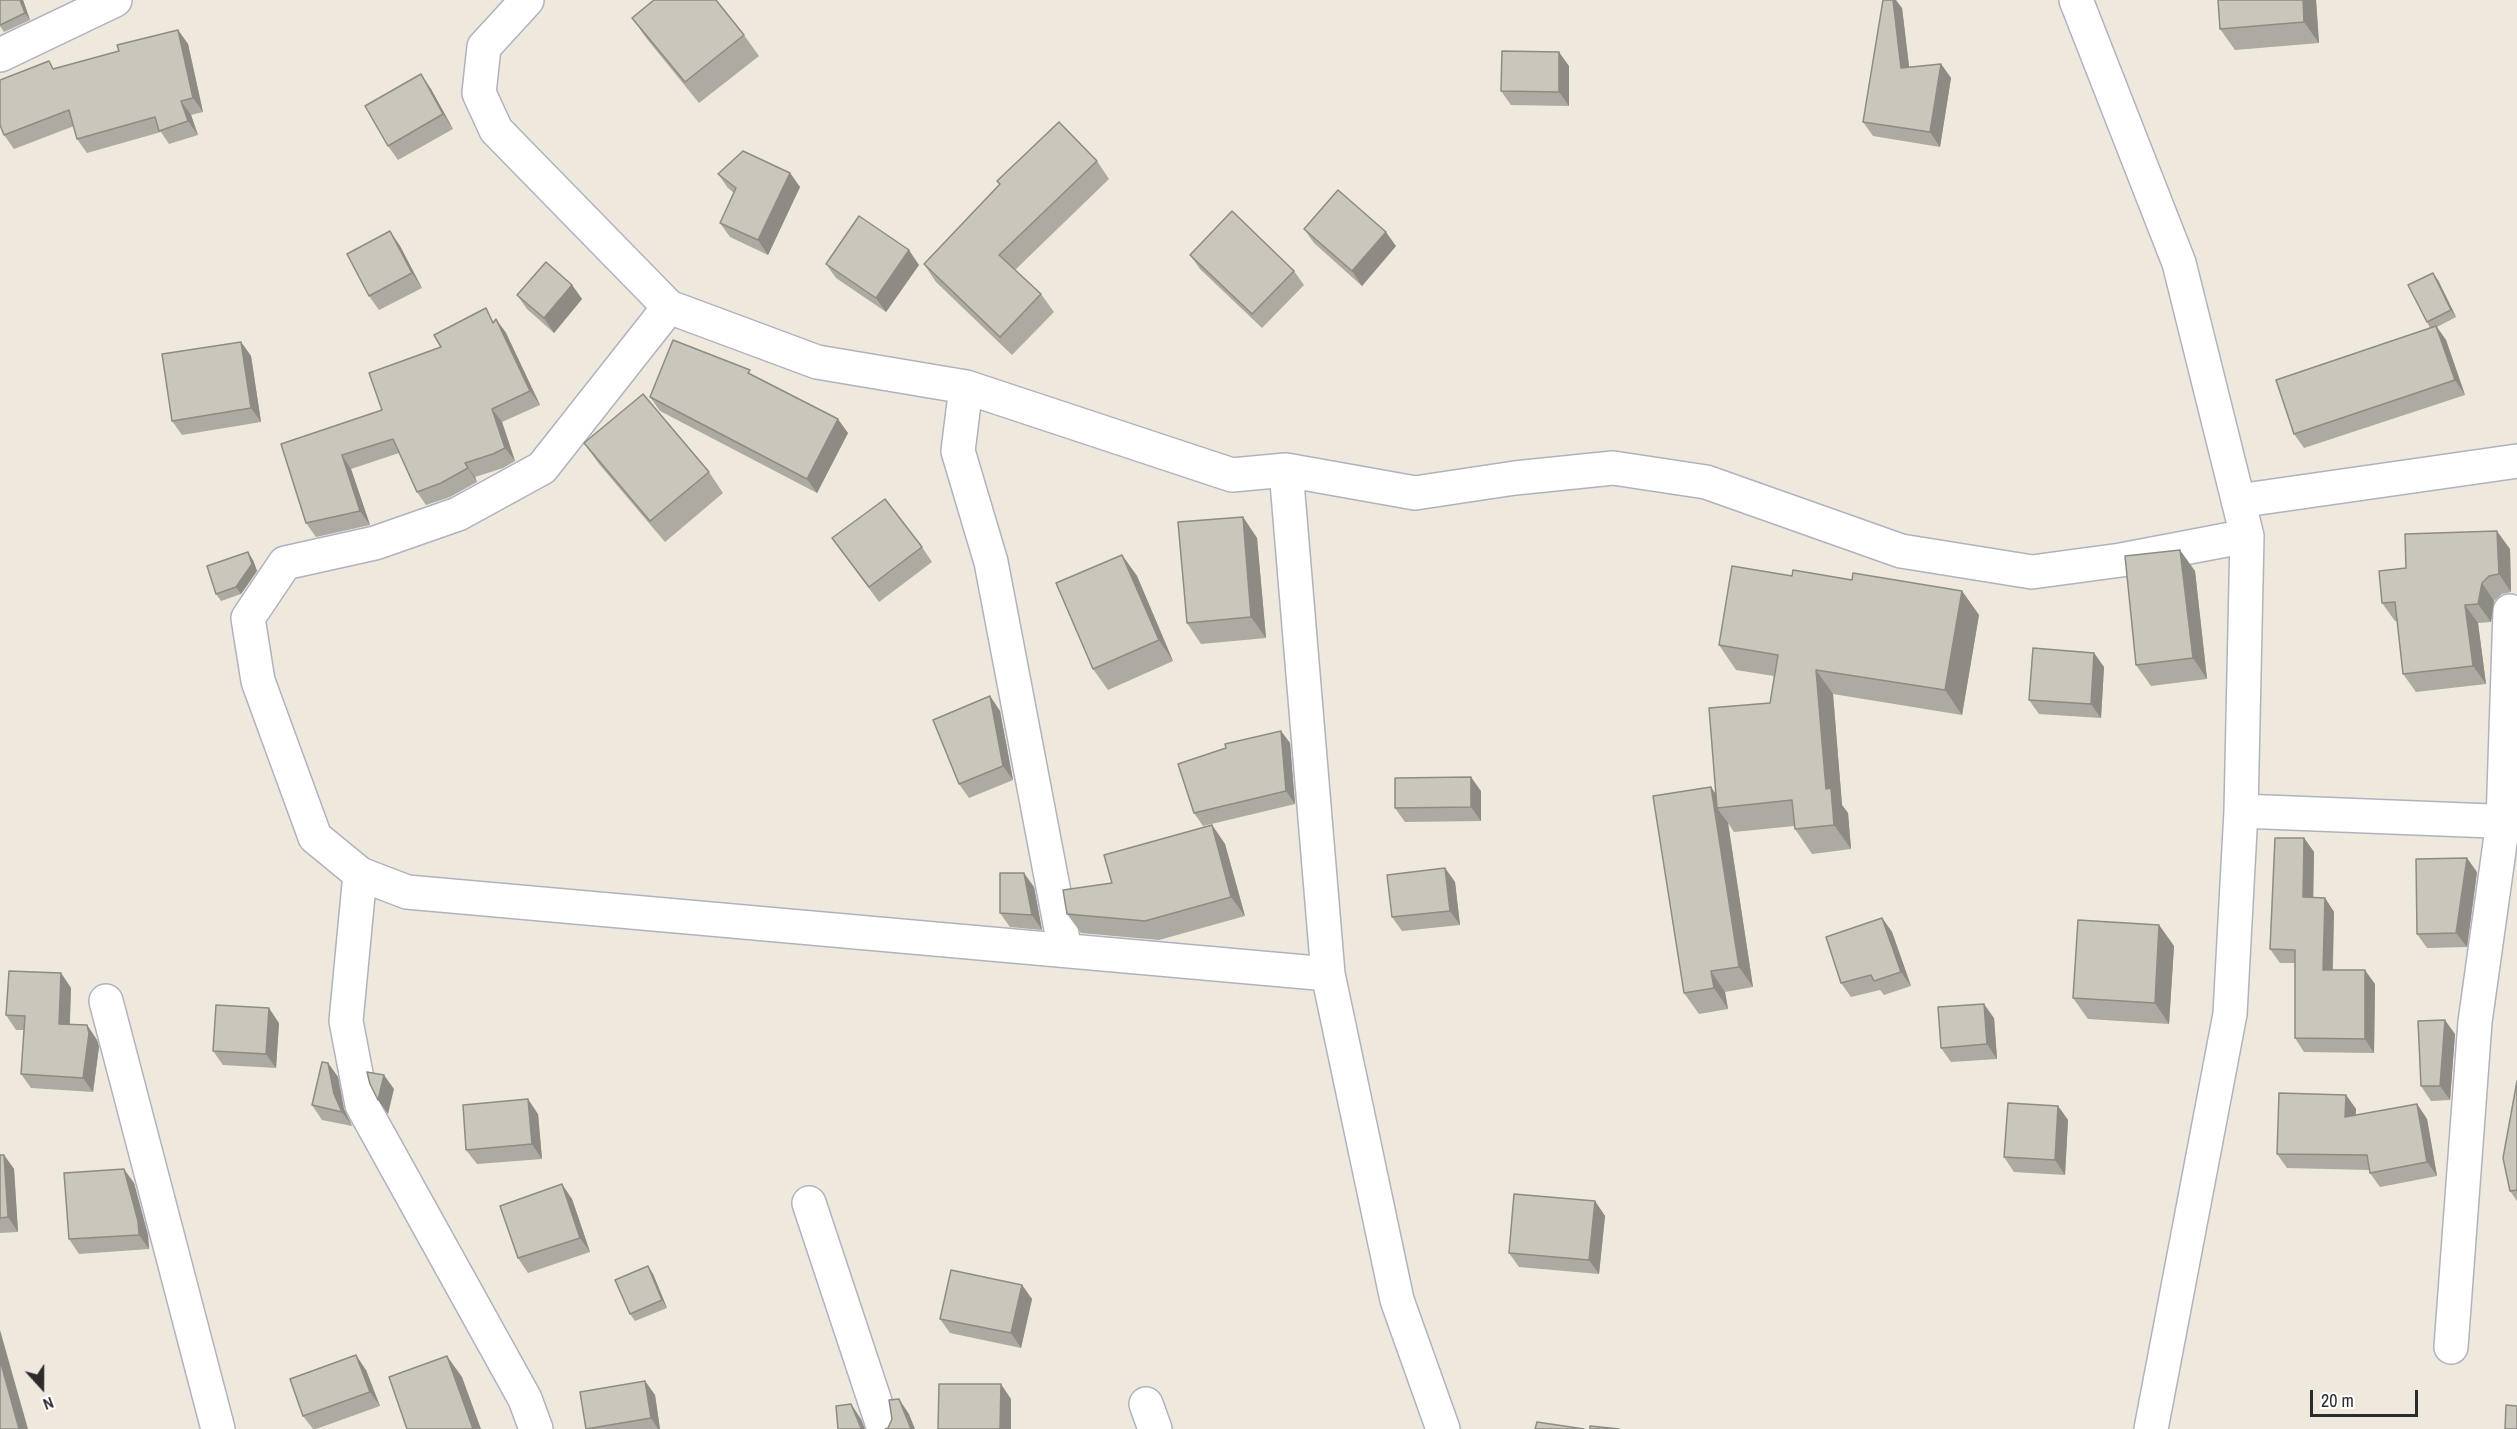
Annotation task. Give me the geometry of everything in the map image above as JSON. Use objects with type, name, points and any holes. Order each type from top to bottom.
[{"type":"street","points":[[0,55],[115,0]]},
{"type":"street","points":[[527,0],[484,47],[479,93],[496,130],[669,307],[817,362],[966,387],[1232,475],[1286,470],[1415,494],[1515,478],[1613,468],[1706,482],[1901,551],[2032,572],[2121,560],[2247,536]]},
{"type":"street","points":[[2076,0],[2179,263],[2247,536],[2241,811],[2230,1014],[2151,1429]]},
{"type":"street","points":[[669,307],[542,468],[458,514],[375,543],[285,563],[248,618],[258,681],[315,837],[360,874],[407,892],[1328,974]]},
{"type":"street","points":[[966,387],[958,451],[991,562],[1065,950]]},
{"type":"street","points":[[2238,501],[2517,461]]},
{"type":"street","points":[[1286,470],[1328,974],[1397,1300],[1443,1429]]},
{"type":"street","points":[[2451,1347],[2475,1022],[2510,822],[2510,611]]},
{"type":"street","points":[[2241,811],[2510,822]]},
{"type":"street","points":[[360,874],[346,1021],[362,1105],[525,1399],[536,1429]]},
{"type":"street","points":[[106,1000],[218,1429]]},
{"type":"street","points":[[809,1203],[884,1429]]},
{"type":"building","points":[[0,0],[20,0],[25,13],[0,25]]},
{"type":"building","points":[[654,0],[716,0],[744,35],[685,82],[632,18]]},
{"type":"building","points":[[1883,0],[1893,0],[1901,68],[1941,64],[1930,132],[1863,122]]},
{"type":"building","points":[[2218,0],[2303,0],[2304,22],[2220,29]]},
{"type":"building","points":[[178,30],[193,98],[181,101],[188,121],[159,131],[155,117],[77,139],[69,110],[4,135],[0,125],[0,80],[49,61],[53,69],[119,51],[117,45]]},
{"type":"building","points":[[1502,51],[1559,52],[1559,92],[1501,91]]},
{"type":"building","points":[[421,74],[443,114],[388,146],[365,106]]},
{"type":"building","points":[[1059,122],[1097,161],[999,255],[1041,294],[1000,337],[924,264],[1000,184],[997,181]]},
{"type":"building","points":[[743,151],[790,173],[758,240],[720,223],[736,188],[718,174]]},
{"type":"building","points":[[1338,190],[1386,232],[1352,271],[1304,229]]},
{"type":"building","points":[[1232,211],[1294,271],[1252,314],[1190,255]]},
{"type":"building","points":[[859,216],[909,250],[876,298],[826,264]]},
{"type":"building","points":[[390,231],[412,273],[369,296],[347,254]]},
{"type":"building","points":[[546,262],[572,285],[544,318],[517,295]]},
{"type":"building","points":[[2433,273],[2451,310],[2427,322],[2408,285]]},
{"type":"building","points":[[486,308],[493,323],[496,319],[530,391],[492,409],[505,448],[465,463],[468,468],[441,483],[417,492],[393,439],[342,455],[360,511],[306,523],[281,444],[382,410],[369,373],[441,347],[434,335]]},
{"type":"building","points":[[2436,326],[2455,380],[2294,434],[2276,380]]},
{"type":"building","points":[[673,340],[750,370],[748,373],[838,419],[807,479],[650,397]]},
{"type":"building","points":[[241,342],[251,408],[172,421],[162,354]]},
{"type":"building","points":[[643,394],[709,472],[650,521],[584,443]]},
{"type":"building","points":[[885,499],[922,547],[869,587],[832,538]]},
{"type":"building","points":[[1243,517],[1251,617],[1187,623],[1178,522]]},
{"type":"building","points":[[2497,531],[2499,574],[2489,576],[2482,583],[2478,604],[2465,605],[2473,666],[2403,674],[2395,602],[2382,603],[2379,571],[2406,568],[2405,534]]},
{"type":"building","points":[[2180,550],[2193,658],[2136,665],[2125,556]]},
{"type":"building","points":[[248,552],[252,564],[236,587],[216,594],[207,566]]},
{"type":"building","points":[[1122,555],[1159,640],[1093,669],[1056,583]]},
{"type":"building","points":[[1732,566],[1792,576],[1793,570],[1852,580],[1853,573],[1962,591],[1945,690],[1816,670],[1826,789],[1831,788],[1834,825],[1795,829],[1792,800],[1717,808],[1709,708],[1770,703],[1778,655],[1719,645]]},
{"type":"building","points":[[2033,648],[2094,653],[2091,704],[2029,700]]},
{"type":"building","points":[[990,696],[1003,766],[959,784],[933,720]]},
{"type":"building","points":[[1281,731],[1286,791],[1194,813],[1178,764],[1226,748],[1225,744]]},
{"type":"building","points":[[1471,777],[1471,807],[1395,808],[1395,778]]},
{"type":"building","points":[[1711,787],[1739,967],[1711,971],[1714,988],[1684,993],[1653,796]]},
{"type":"building","points":[[1212,825],[1231,897],[1145,921],[1067,914],[1063,890],[1112,883],[1104,855]]},
{"type":"building","points":[[2275,838],[2304,838],[2303,897],[2325,898],[2323,970],[2365,970],[2365,1039],[2295,1038],[2295,950],[2270,949]]},
{"type":"building","points":[[2467,858],[2456,933],[2417,934],[2416,859]]},
{"type":"building","points":[[1445,868],[1450,911],[1392,917],[1387,875]]},
{"type":"building","points":[[1000,873],[1024,873],[1032,915],[1000,913]]},
{"type":"building","points":[[1882,918],[1901,972],[1874,981],[1871,975],[1841,983],[1826,937]]},
{"type":"building","points":[[2078,920],[2159,925],[2155,1003],[2073,998]]},
{"type":"building","points":[[9,971],[61,973],[59,1024],[87,1025],[89,1033],[83,1078],[21,1074],[25,1016],[6,1015]]},
{"type":"building","points":[[1984,1004],[1987,1044],[1941,1048],[1938,1007]]},
{"type":"building","points":[[216,1005],[269,1008],[266,1054],[213,1051]]},
{"type":"building","points":[[2445,1020],[2440,1086],[2421,1086],[2418,1021]]},
{"type":"building","points":[[322,1062],[328,1063],[334,1094],[342,1112],[312,1105]]},
{"type":"building","points":[[367,1072],[384,1075],[378,1100],[370,1084]]},
{"type":"building","points":[[2517,1081],[2517,1190],[2510,1191],[2503,1158]]},
{"type":"building","points":[[2279,1093],[2346,1095],[2345,1117],[2417,1104],[2427,1162],[2370,1173],[2367,1155],[2277,1154]]},
{"type":"building","points":[[528,1099],[532,1144],[466,1150],[463,1105]]},
{"type":"building","points":[[2008,1103],[2058,1106],[2055,1160],[2004,1157]]},
{"type":"building","points":[[0,1155],[4,1155],[8,1217],[0,1218]]},
{"type":"building","points":[[124,1169],[138,1221],[139,1235],[69,1239],[64,1173]]},
{"type":"building","points":[[562,1184],[580,1238],[518,1258],[500,1206]]},
{"type":"building","points":[[1514,1194],[1595,1201],[1589,1260],[1509,1253]]},
{"type":"building","points":[[648,1266],[662,1300],[630,1314],[615,1280]]},
{"type":"building","points":[[951,1270],[1022,1285],[1011,1333],[940,1319]]},
{"type":"building","points":[[356,1355],[370,1392],[303,1416],[290,1379]]},
{"type":"building","points":[[447,1356],[473,1429],[407,1429],[389,1377]]},
{"type":"building","points":[[0,1360],[19,1429],[0,1429]]},
{"type":"building","points":[[645,1381],[651,1418],[586,1429],[580,1392]]},
{"type":"building","points":[[939,1384],[1001,1384],[1000,1429],[938,1429]]},
{"type":"building","points":[[899,1399],[911,1429],[885,1429],[888,1428],[892,1419],[889,1400]]},
{"type":"building","points":[[851,1404],[863,1429],[838,1429],[836,1406]]},
{"type":"building","points":[[2506,1405],[2517,1406],[2517,1429],[2505,1429]]},
{"type":"building","points":[[1537,1422],[1584,1429],[1535,1429]]},
{"type":"building","points":[[1590,1426],[1619,1429],[1590,1429]]}]
